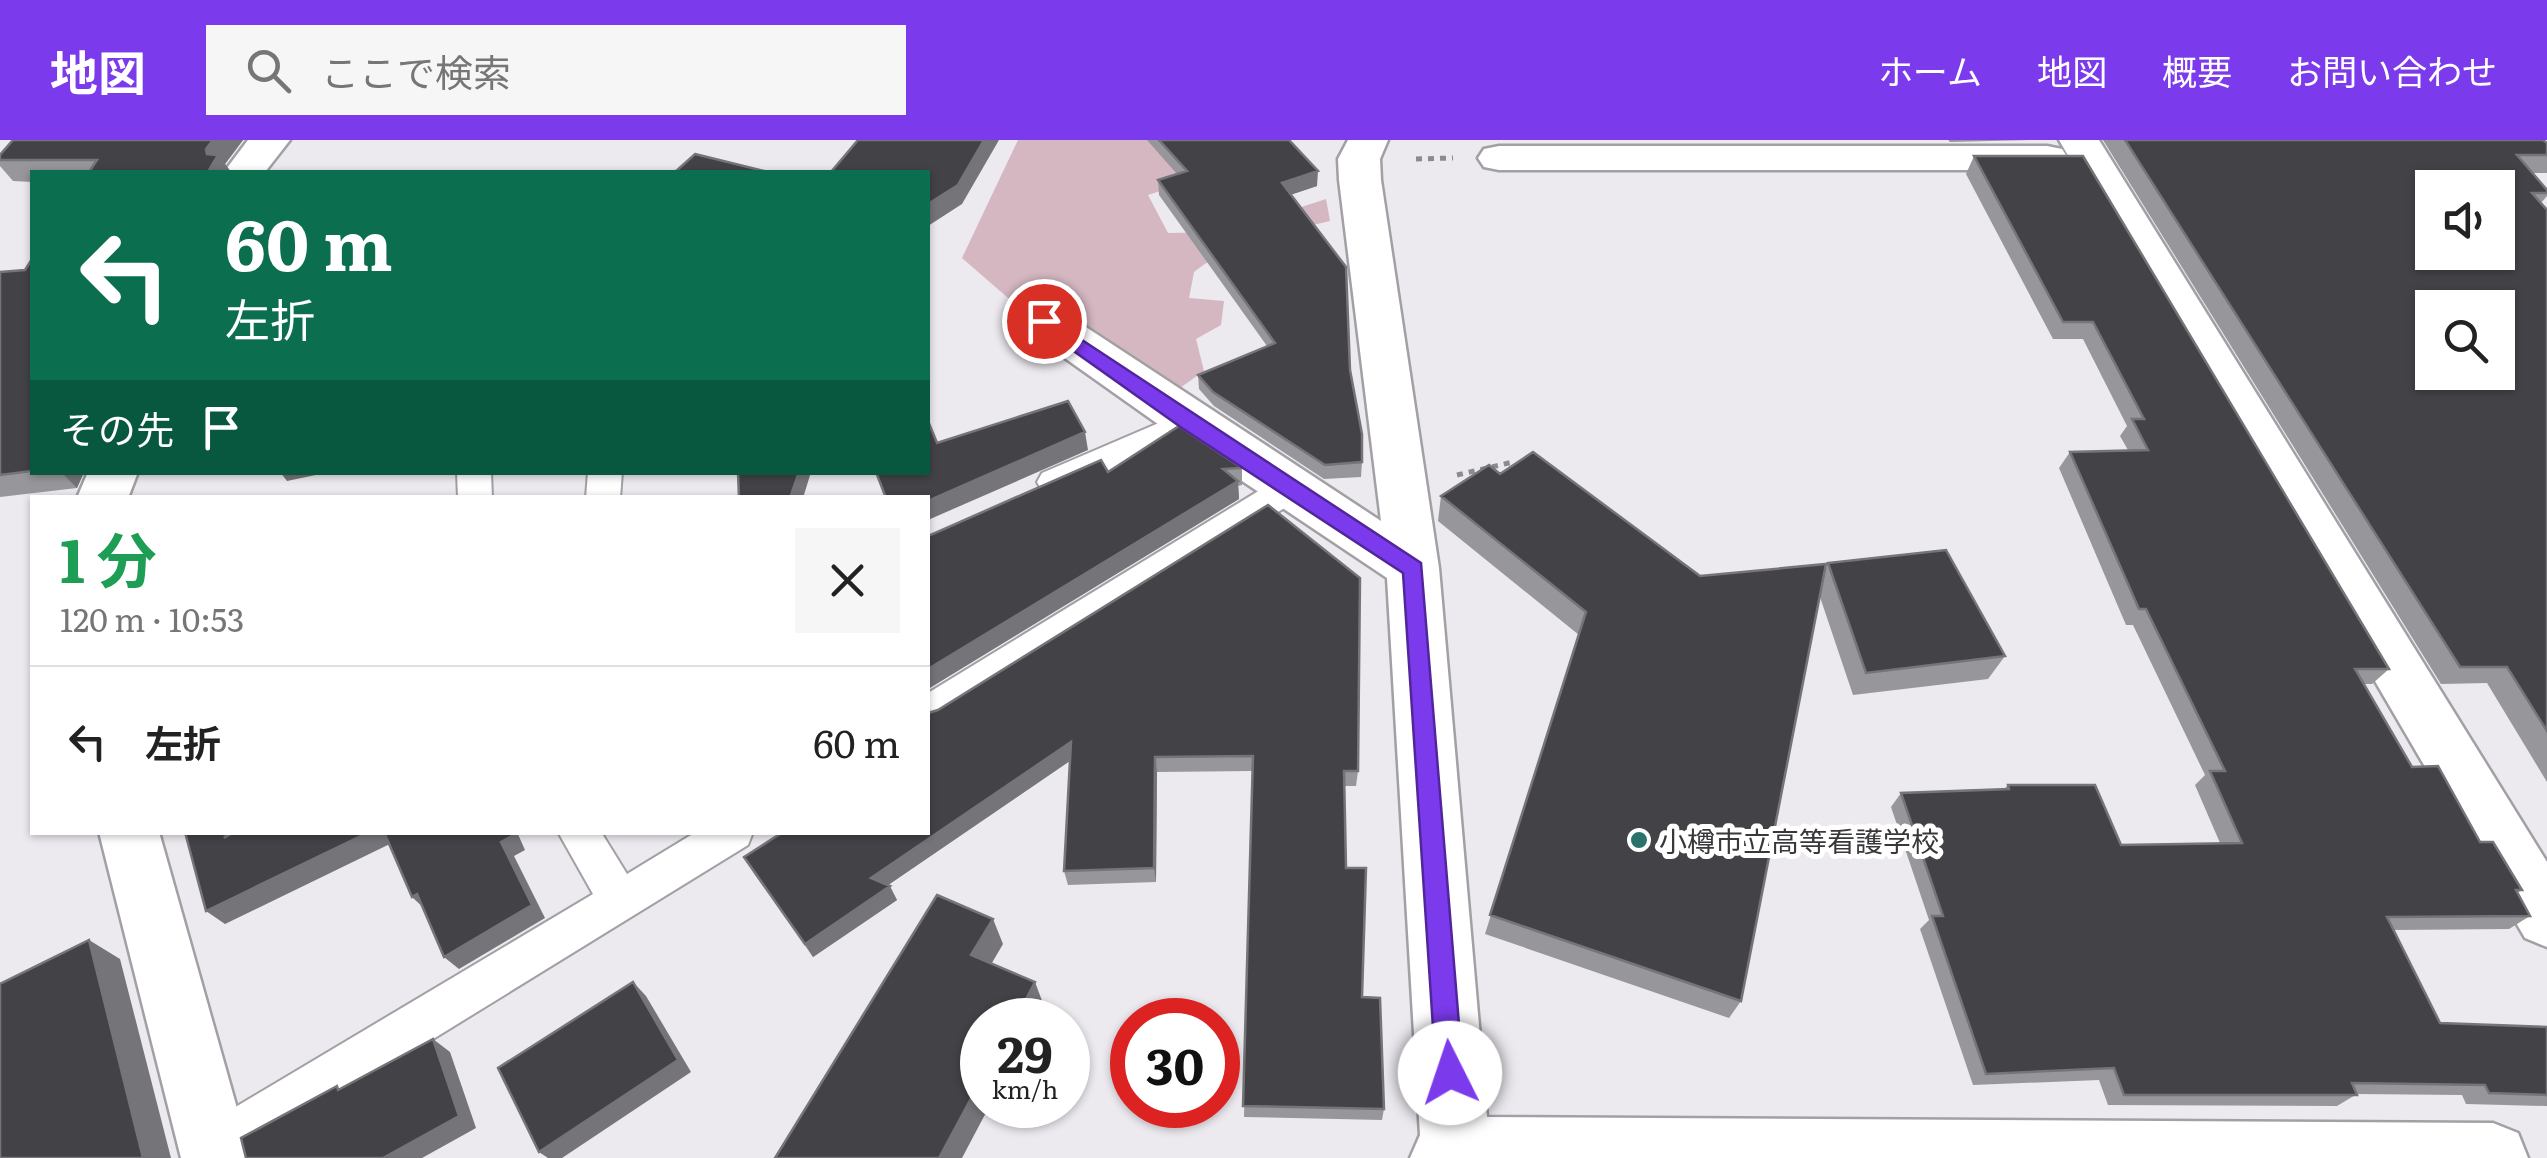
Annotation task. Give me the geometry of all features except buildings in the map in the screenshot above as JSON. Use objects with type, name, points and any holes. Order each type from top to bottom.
[{"type":"street","points":[[246,170],[270,140]]},
{"type":"street","points":[[1500,158],[2085,149],[2547,918]]},
{"type":"street","points":[[1368,166],[1413,568],[1452,1156],[2493,1158]]},
{"type":"street","points":[[1044,321],[1189,422],[1413,568]]},
{"type":"street","points":[[130,835],[215,1153]]},
{"type":"lane","points":[[1025,495],[1189,422]]},
{"type":"lane","points":[[930,711],[1290,488]]},
{"type":"lane","points":[[580,835],[621,902]]},
{"type":"lane","points":[[215,1153],[728,835]]},
{"type":"path","points":[[1408,159],[1500,158]]},
{"type":"shaded area","points":[[1018,140],[1153,140],[1201,178],[1148,195],[1168,233],[1225,232],[1326,199],[1330,221],[1241,245],[1194,272],[1189,298],[1224,301],[1221,325],[1196,339],[1204,371],[1177,390],[1015,304],[962,258]]},
{"type":"place","name":"小樽市立高等看護学校","points":[[1639,840]]},
{"type":"route","points":[[1044,321],[1189,422],[1413,568],[1450,1073]]}]
